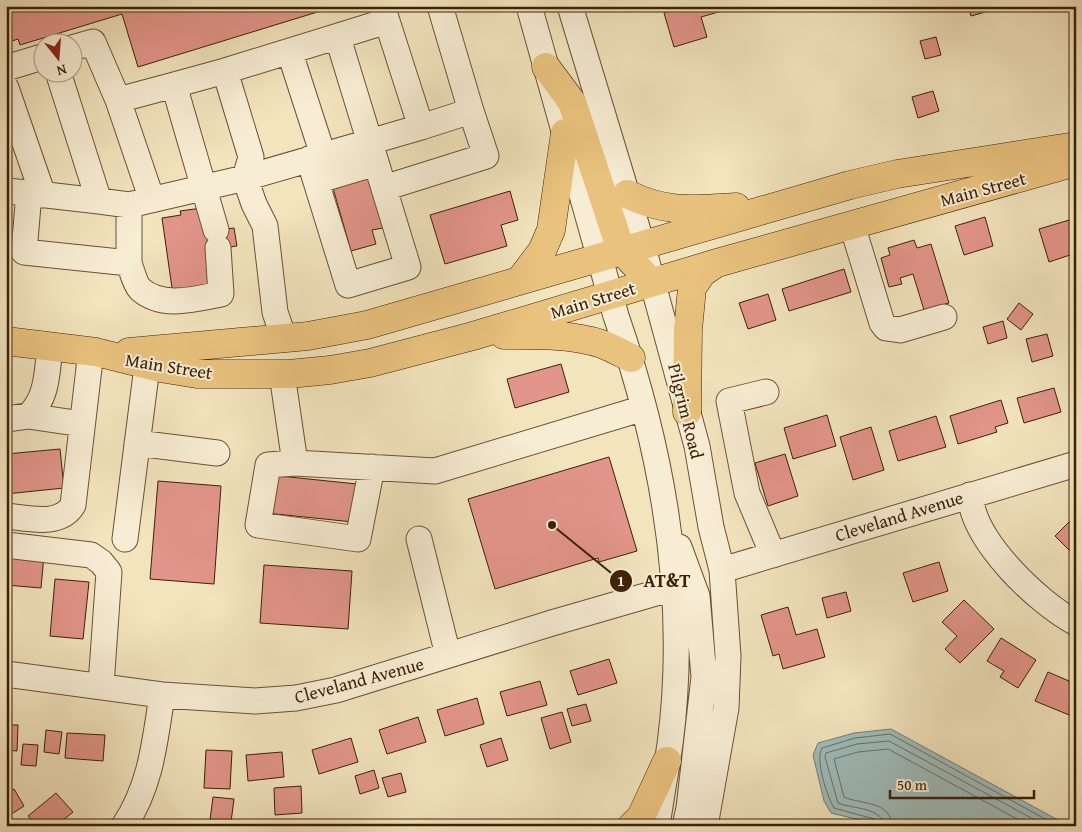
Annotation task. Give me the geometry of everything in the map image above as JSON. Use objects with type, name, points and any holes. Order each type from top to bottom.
[{"type":"main road","points":[[546,67],[572,102],[621,250],[652,282]]},
{"type":"main road","points":[[520,280],[542,251],[551,230],[565,133]]},
{"type":"main road","name":"Main Street","points":[[148,358],[367,325],[621,250],[897,174],[1076,146]]},
{"type":"main road","name":"Main Street","points":[[6,341],[148,358],[197,374],[282,374],[370,364],[611,296],[717,263],[1076,162]]},
{"type":"main road","points":[[627,194],[650,205],[666,208],[782,205]]},
{"type":"main road","points":[[687,412],[688,330],[692,288],[702,273],[717,263]]},
{"type":"main road","points":[[473,336],[537,335],[578,339],[602,344],[631,358]]},
{"type":"main road","points":[[271,340],[282,374]]},
{"type":"main road","points":[[632,826],[641,817],[667,762]]},
{"type":"street","points":[[384,188],[486,156],[440,6]]},
{"type":"street","points":[[529,6],[565,133],[621,250]]},
{"type":"street","points":[[570,6],[627,194],[621,250],[611,296],[631,358],[653,443],[667,517],[673,588],[675,656],[667,762],[657,826]]},
{"type":"street","points":[[118,100],[338,38],[384,14],[421,127]]},
{"type":"street","points":[[290,53],[316,165],[348,285],[408,267],[338,38]]},
{"type":"street","points":[[82,45],[93,42],[118,100],[140,202],[129,263],[139,288],[159,301],[190,300],[221,294],[217,239],[174,85]]},
{"type":"street","points":[[6,68],[32,60]]},
{"type":"street","points":[[225,71],[251,156],[245,178],[254,204],[265,226],[275,312],[271,340]]},
{"type":"street","points":[[61,82],[99,201]]},
{"type":"street","points":[[6,88],[26,193],[24,252],[129,263]]},
{"type":"street","points":[[26,193],[99,201],[140,202],[245,178],[373,153],[421,127],[471,111]]},
{"type":"street","points":[[852,225],[882,323],[886,328],[900,330],[944,317]]},
{"type":"street","name":"Pilgrim Road","points":[[652,282],[697,446],[711,527],[722,570],[728,656],[726,700],[714,787],[705,826]]},
{"type":"street","points":[[17,417],[40,402],[44,392],[50,346]]},
{"type":"street","points":[[6,516],[51,520],[63,516],[74,505],[82,424],[97,353]]},
{"type":"street","points":[[125,539],[148,358]]},
{"type":"street","points":[[282,374],[295,462]]},
{"type":"street","points":[[766,392],[729,400],[747,492],[773,555]]},
{"type":"street","points":[[372,467],[358,539],[258,525],[268,465],[295,462],[435,471],[644,408]]},
{"type":"street","points":[[17,417],[82,424]]},
{"type":"street","points":[[137,443],[218,453]]},
{"type":"street","name":"Cleveland Avenue","points":[[722,570],[1076,464]]},
{"type":"street","points":[[970,495],[971,508],[1000,557],[1034,594],[1076,623]]},
{"type":"street","points":[[667,517],[697,596],[704,677],[689,808],[685,826]]},
{"type":"street","points":[[419,539],[448,655]]},
{"type":"street","points":[[6,545],[91,555],[101,562],[109,572],[101,686]]},
{"type":"street","name":"Cleveland Avenue","points":[[6,674],[162,695],[255,701],[296,698],[336,690],[673,588]]},
{"type":"street","points":[[124,826],[134,812],[151,767],[162,695]]},
{"type":"street","points":[[714,787],[717,826]]},
{"type":"water","points":[[891,729],[1069,826],[885,826],[831,813],[824,801],[813,755],[818,743],[854,733]]},
{"type":"building","points":[[6,6],[337,6],[138,67],[122,14],[63,32],[32,32],[32,41],[20,45],[18,39],[6,43]]},
{"type":"building","points":[[687,6],[720,6],[722,11],[701,17],[707,37],[674,47],[664,13]]},
{"type":"building","points":[[968,6],[1007,6],[971,16]]},
{"type":"building","points":[[936,37],[941,55],[925,59],[920,41]]},
{"type":"building","points":[[933,91],[939,111],[918,118],[912,97]]},
{"type":"building","points":[[369,178],[383,228],[372,230],[376,244],[351,251],[333,188]]},
{"type":"building","points":[[510,191],[518,220],[501,225],[507,246],[445,264],[430,215]]},
{"type":"building","points":[[202,208],[205,232],[234,228],[237,246],[209,250],[214,283],[173,295],[162,218],[181,215],[180,211]]},
{"type":"building","points":[[985,217],[993,246],[964,255],[955,226]]},
{"type":"building","points":[[1076,218],[1076,253],[1049,262],[1039,229]]},
{"type":"building","points":[[914,240],[917,248],[931,244],[949,303],[924,310],[913,274],[900,278],[902,284],[889,287],[881,258],[890,255],[888,248]]},
{"type":"building","points":[[844,269],[851,292],[789,311],[782,289]]},
{"type":"building","points":[[768,294],[776,320],[748,329],[739,303]]},
{"type":"building","points":[[1019,303],[1033,314],[1021,330],[1007,319]]},
{"type":"building","points":[[1003,321],[1007,338],[988,344],[983,327]]},
{"type":"building","points":[[1047,334],[1053,356],[1032,362],[1026,339]]},
{"type":"building","points":[[561,364],[569,392],[515,408],[507,379]]},
{"type":"building","points":[[1054,388],[1061,412],[1024,423],[1017,398]]},
{"type":"building","points":[[1001,400],[1008,423],[995,427],[997,432],[958,444],[950,416]]},
{"type":"building","points":[[827,415],[836,446],[793,459],[784,428]]},
{"type":"building","points":[[936,416],[946,447],[898,461],[889,431]]},
{"type":"building","points":[[871,427],[884,470],[853,480],[840,437]]},
{"type":"building","points":[[60,449],[64,488],[6,494],[6,454]]},
{"type":"building","points":[[785,454],[798,496],[768,506],[755,463]]},
{"type":"building","points":[[609,457],[637,551],[599,562],[598,558],[495,589],[468,499]]},
{"type":"building","points":[[270,475],[357,484],[353,522],[266,513]]},
{"type":"building","points":[[158,481],[221,486],[214,584],[150,579]]},
{"type":"building","points":[[1076,515],[1076,557],[1055,536]]},
{"type":"building","points":[[6,551],[44,555],[41,588],[6,585]]},
{"type":"building","points":[[939,562],[948,591],[913,602],[903,573]]},
{"type":"building","points":[[264,565],[352,571],[348,629],[260,623]]},
{"type":"building","points":[[55,579],[89,582],[83,639],[50,636]]},
{"type":"building","points":[[846,592],[851,611],[827,618],[822,598]]},
{"type":"building","points":[[964,600],[994,629],[960,663],[945,649],[957,636],[942,622]]},
{"type":"building","points":[[788,607],[796,635],[817,629],[825,657],[783,669],[779,654],[773,656],[761,615]]},
{"type":"building","points":[[1001,638],[1036,660],[1018,688],[1000,677],[1004,671],[987,661]]},
{"type":"building","points":[[609,659],[617,683],[578,695],[570,671]]},
{"type":"building","points":[[1048,672],[1076,684],[1076,712],[1074,717],[1035,701]]},
{"type":"building","points":[[540,681],[547,705],[507,716],[500,692]]},
{"type":"building","points":[[477,698],[484,724],[445,736],[437,710]]},
{"type":"building","points":[[586,704],[591,721],[572,726],[567,709]]},
{"type":"building","points":[[562,712],[571,742],[550,749],[541,718]]},
{"type":"building","points":[[418,717],[426,742],[387,754],[379,730]]},
{"type":"building","points":[[6,725],[18,725],[17,751],[6,750]]},
{"type":"building","points":[[46,730],[62,732],[59,754],[44,752]]},
{"type":"building","points":[[67,733],[105,735],[103,761],[65,758]]},
{"type":"building","points":[[351,738],[358,762],[319,774],[312,750]]},
{"type":"building","points":[[501,738],[508,760],[487,767],[480,745]]},
{"type":"building","points":[[23,744],[38,745],[36,766],[21,765]]},
{"type":"building","points":[[206,750],[232,751],[230,789],[204,788]]},
{"type":"building","points":[[282,752],[284,777],[248,781],[246,755]]},
{"type":"building","points":[[374,770],[379,788],[360,794],[355,776]]},
{"type":"building","points":[[401,773],[406,792],[388,797],[382,778]]},
{"type":"building","points":[[301,786],[302,813],[275,815],[274,788]]},
{"type":"building","points":[[14,789],[24,806],[10,815],[6,809],[6,793]]},
{"type":"building","points":[[56,793],[73,812],[56,826],[37,826],[28,816]]},
{"type":"building","points":[[213,797],[234,799],[231,822],[210,820]]},
{"type":"place","name":"AT&T","points":[[552,525]]}]
